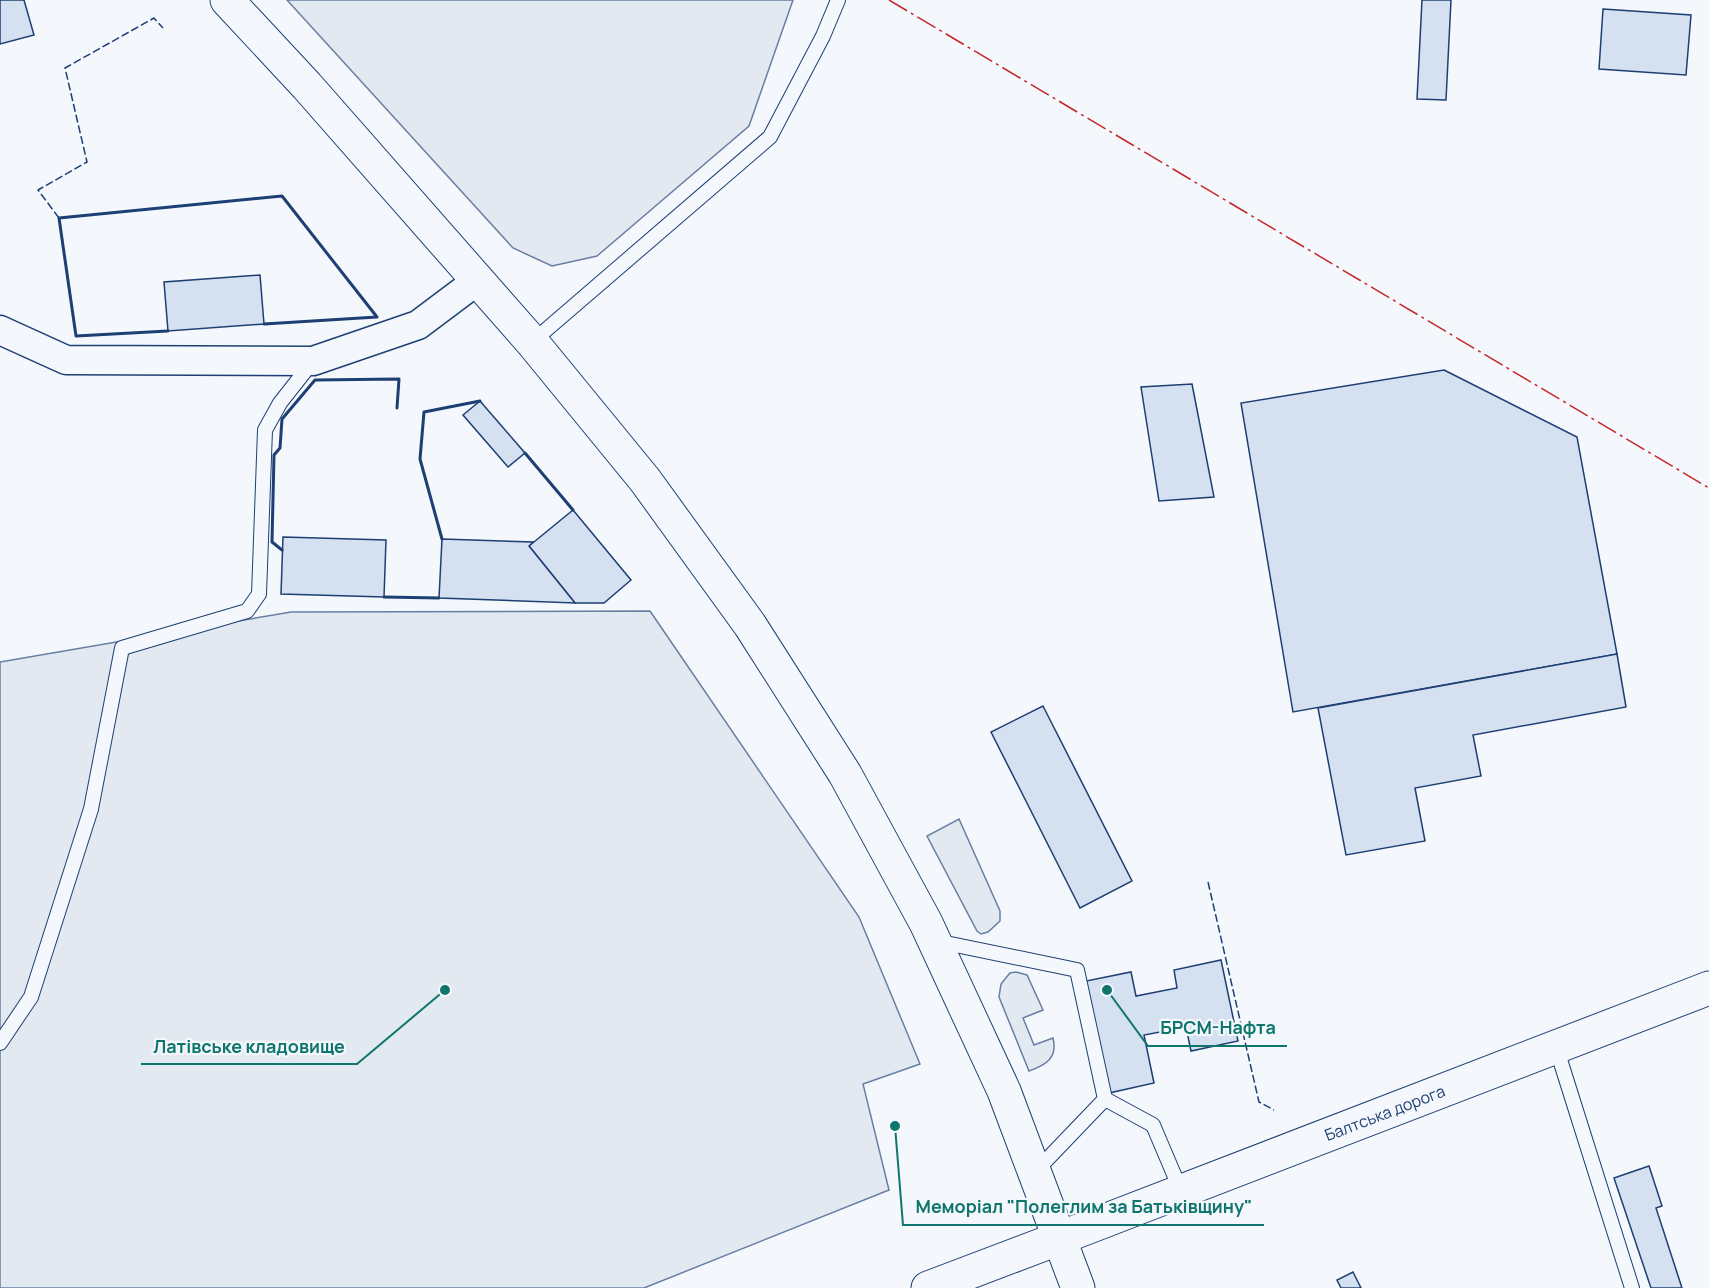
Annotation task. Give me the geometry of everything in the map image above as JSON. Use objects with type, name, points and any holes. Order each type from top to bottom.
[{"type":"main road","points":[[227,0],[307,86],[532,342],[645,480],[750,625],[844,774],[934,940],[1004,1091],[1078,1288]]},
{"type":"main road","name":"Балтська дорога","points":[[928,1288],[1709,988]]},
{"type":"street","points":[[0,330],[66,360],[314,361],[418,325],[478,280]]},
{"type":"lane","points":[[532,342],[770,137],[823,36],[838,0]]},
{"type":"lane","points":[[0,1043],[31,997],[91,809],[122,648],[247,611],[259,594],[265,430],[280,403],[314,361]]},
{"type":"lane","points":[[934,940],[1077,970],[1105,1099],[1153,1125],[1181,1192]]},
{"type":"lane","points":[[1556,1047],[1632,1288]]},
{"type":"lane","points":[[1035,1172],[1105,1099]]},
{"type":"shaded area","points":[[287,0],[793,0],[749,126],[597,256],[552,266],[513,248]]},
{"type":"shaded area","points":[[650,611],[859,917],[920,1064],[863,1084],[889,1190],[644,1288],[0,1288],[0,662],[291,612]]},
{"type":"shaded area","points":[[959,819],[1000,911],[1000,921],[988,932],[981,934],[977,931],[927,836]]},
{"type":"shaded area","points":[[1010,973],[1027,975],[1043,1010],[1023,1018],[1034,1045],[1053,1038],[1054,1045],[1054,1051],[1049,1060],[1029,1071],[999,997],[1001,984]]},
{"type":"building","points":[[0,0],[24,0],[34,35],[0,44]]},
{"type":"building","points":[[1422,0],[1451,0],[1446,100],[1417,99]]},
{"type":"building","points":[[1603,9],[1691,15],[1686,75],[1599,69]]},
{"type":"building","points":[[260,275],[264,324],[168,331],[164,282]]},
{"type":"building","points":[[1444,370],[1577,437],[1617,654],[1293,712],[1241,403]]},
{"type":"building","points":[[1192,384],[1214,497],[1159,501],[1141,387]]},
{"type":"building","points":[[480,401],[525,453],[508,467],[463,415]]},
{"type":"building","points":[[573,510],[631,580],[604,603],[575,603],[529,546]]},
{"type":"building","points":[[283,537],[386,540],[384,597],[281,594]]},
{"type":"building","points":[[442,539],[533,542],[529,546],[575,603],[439,598]]},
{"type":"building","points":[[1617,654],[1626,707],[1473,735],[1481,776],[1415,788],[1425,841],[1346,855],[1318,708]]},
{"type":"building","points":[[1043,706],[1132,881],[1080,908],[991,732]]},
{"type":"building","points":[[1221,960],[1238,1041],[1191,1051],[1186,1027],[1144,1035],[1154,1083],[1109,1093],[1086,981],[1131,972],[1136,996],[1177,988],[1174,970]]},
{"type":"building","points":[[1649,1166],[1662,1206],[1656,1208],[1682,1288],[1651,1288],[1614,1178]]},
{"type":"building","points":[[1353,1272],[1361,1288],[1341,1288],[1337,1280]]},
{"type":"fence","points":[[59,218],[38,190],[87,162],[65,68],[154,18],[163,28]]},
{"type":"fence","points":[[1208,882],[1259,1102],[1274,1110]]},
{"type":"wall","points":[[168,331],[76,336],[59,218],[282,196],[377,317],[264,324]]},
{"type":"wall","points":[[282,550],[272,542],[274,455],[280,448],[282,419],[315,380],[399,379],[397,408]]},
{"type":"wall","points":[[442,539],[420,459],[424,412],[480,401]]},
{"type":"wall","points":[[525,453],[573,510]]},
{"type":"wall","points":[[384,597],[439,598]]},
{"type":"power","points":[[889,0],[1709,488]]},
{"type":"place","name":"Латівське кладовище","points":[[445,990]]},
{"type":"place","name":"БРСМ-Нафта","points":[[1107,990]]},
{"type":"place","name":"Меморіал \"Полеглим за Батьківщину\"","points":[[895,1126]]}]
